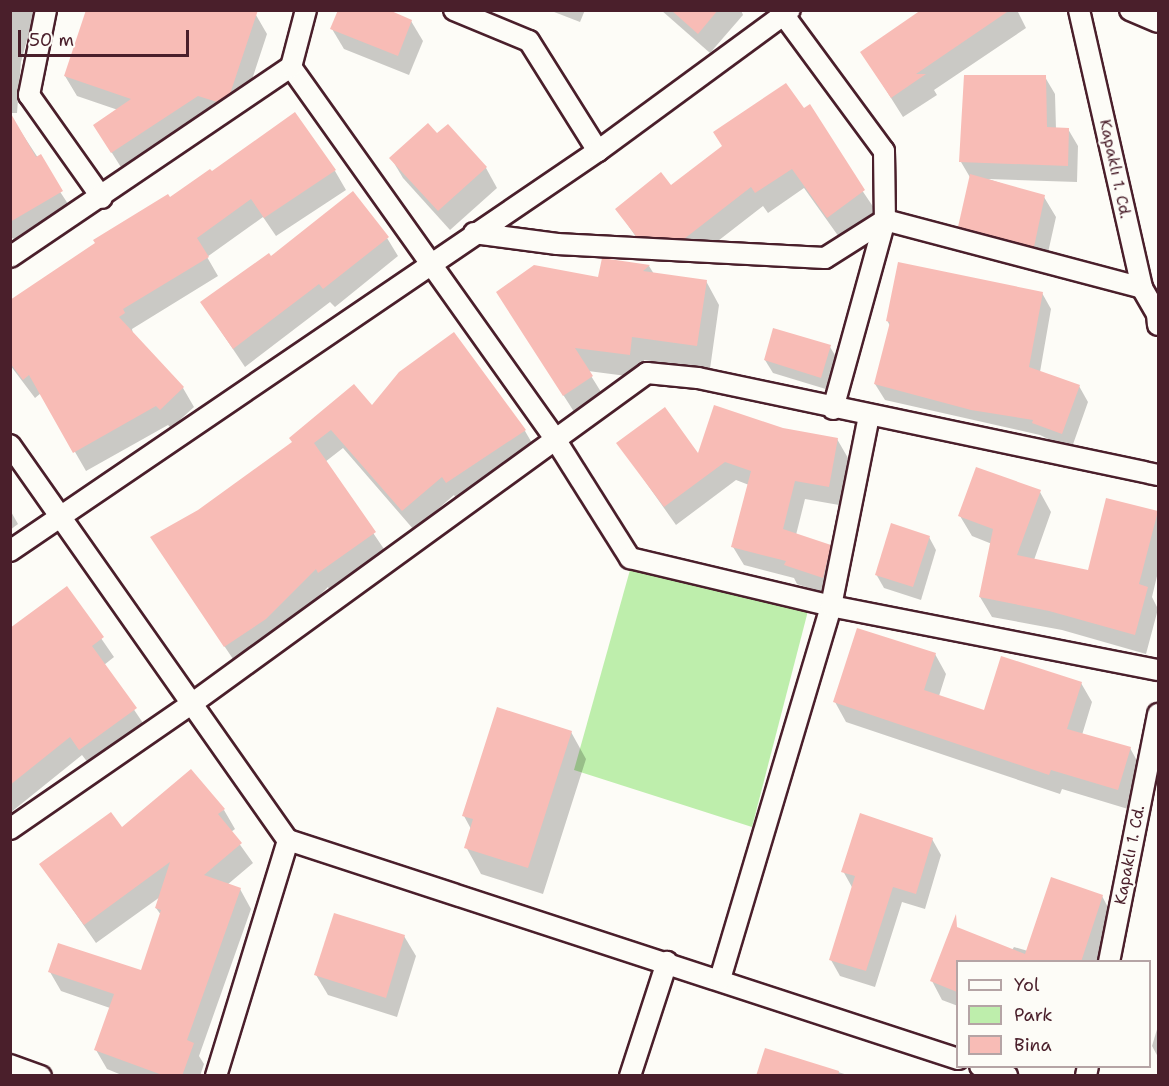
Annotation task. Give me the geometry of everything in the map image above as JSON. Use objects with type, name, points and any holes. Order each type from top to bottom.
[{"type":"street","points":[[46,10],[29,95],[102,198]]},
{"type":"street","points":[[10,257],[102,198],[291,67],[306,10]]},
{"type":"street","points":[[454,10],[529,41],[598,151]]},
{"type":"street","name":"Kapaklı 1. Cd.","points":[[1079,10],[1142,288],[1158,318]]},
{"type":"street","points":[[1130,10],[1158,22]]},
{"type":"street","points":[[10,551],[474,233],[598,151],[784,12],[884,151],[885,220],[832,409]]},
{"type":"street","points":[[291,67],[555,439],[630,558],[831,606],[1158,670]]},
{"type":"street","points":[[474,233],[557,244],[825,258],[885,220],[1142,288]]},
{"type":"street","points":[[10,829],[190,705],[647,374],[698,378],[832,409],[1158,475]]},
{"type":"street","points":[[720,980],[831,606],[869,416]]},
{"type":"street","points":[[10,445],[62,515],[190,705],[288,840],[667,962],[956,1059]]},
{"type":"street","name":"Kapaklı 1. Cd.","points":[[1109,960],[1158,714]]},
{"type":"street","points":[[216,1076],[288,840]]},
{"type":"street","points":[[630,1076],[667,962]]},
{"type":"street","points":[[10,1065],[41,1076]]},
{"type":"street","points":[[985,1068],[1007,1076]]},
{"type":"green space","points":[[630,570],[809,607],[752,827],[574,770]]},
{"type":"building","points":[[86,10],[258,10],[230,94],[217,102],[198,96],[111,153],[93,125],[131,99],[64,76]]},
{"type":"building","points":[[338,10],[389,10],[412,20],[398,56],[330,29]]},
{"type":"building","points":[[671,10],[718,10],[698,34]]},
{"type":"building","points":[[921,10],[1010,10],[916,74],[926,74],[891,98],[860,52]]},
{"type":"building","points":[[964,75],[1046,75],[1047,127],[1069,128],[1068,166],[959,162]]},
{"type":"building","points":[[786,83],[804,108],[810,104],[865,190],[827,218],[792,169],[755,193],[751,187],[684,239],[636,236],[615,209],[661,172],[671,185],[722,146],[713,132]]},
{"type":"building","points":[[10,112],[36,157],[41,154],[63,191],[10,222]]},
{"type":"building","points":[[295,112],[336,170],[264,218],[251,199],[197,238],[209,257],[123,309],[125,313],[119,317],[184,387],[160,410],[156,406],[73,453],[29,375],[23,380],[10,363],[10,300],[95,243],[93,240],[168,194],[170,197],[210,169],[212,171]]},
{"type":"building","points":[[428,123],[437,133],[448,124],[487,167],[438,211],[389,158]]},
{"type":"building","points":[[970,174],[1045,195],[1034,247],[958,227]]},
{"type":"building","points":[[353,191],[389,237],[323,289],[319,284],[233,349],[200,302],[269,253],[271,256]]},
{"type":"building","points":[[602,258],[650,265],[643,271],[707,280],[697,346],[632,337],[630,355],[575,348],[593,376],[563,396],[496,292],[534,265],[598,277]]},
{"type":"building","points":[[898,262],[1043,292],[1029,367],[1080,385],[1062,434],[1032,423],[1033,420],[971,410],[874,384],[890,322],[886,321]]},
{"type":"building","points":[[773,328],[831,345],[821,378],[764,360]]},
{"type":"building","points":[[454,332],[526,430],[446,483],[442,477],[402,511],[331,430],[314,443],[376,532],[318,573],[316,569],[266,619],[224,647],[150,537],[198,510],[292,442],[289,438],[354,384],[372,405],[399,372]]},
{"type":"building","points":[[714,405],[783,428],[838,438],[829,487],[795,481],[783,529],[831,545],[823,578],[784,565],[786,561],[731,547],[751,471],[725,462],[664,507],[616,443],[665,407],[698,453]]},
{"type":"building","points":[[976,467],[1041,490],[1017,555],[1088,570],[1106,498],[1158,511],[1139,584],[1148,587],[1135,635],[1049,611],[979,597],[993,529],[958,516]]},
{"type":"building","points":[[891,523],[930,536],[913,587],[875,575]]},
{"type":"building","points":[[67,586],[104,637],[92,646],[137,708],[79,750],[70,737],[10,785],[10,628]]},
{"type":"building","points":[[857,628],[936,653],[924,690],[984,710],[1001,656],[1082,682],[1067,729],[1131,747],[1118,790],[1051,770],[1049,775],[833,702]]},
{"type":"building","points":[[497,707],[572,731],[528,868],[464,848],[473,819],[462,816]]},
{"type":"building","points":[[191,769],[225,809],[218,814],[242,843],[204,875],[241,888],[187,1040],[194,1043],[182,1076],[165,1076],[94,1050],[114,994],[48,972],[58,943],[141,970],[161,910],[155,908],[170,862],[84,925],[39,864],[111,812],[122,827]]},
{"type":"building","points":[[860,813],[933,838],[916,894],[893,887],[866,971],[829,960],[855,876],[841,872]]},
{"type":"building","points":[[1051,877],[1103,895],[1082,960],[956,960],[956,992],[930,981],[956,914],[957,927],[1025,954]]},
{"type":"building","points":[[334,913],[405,935],[386,998],[314,975]]},
{"type":"building","points":[[765,1048],[839,1071],[838,1076],[756,1076]]}]
